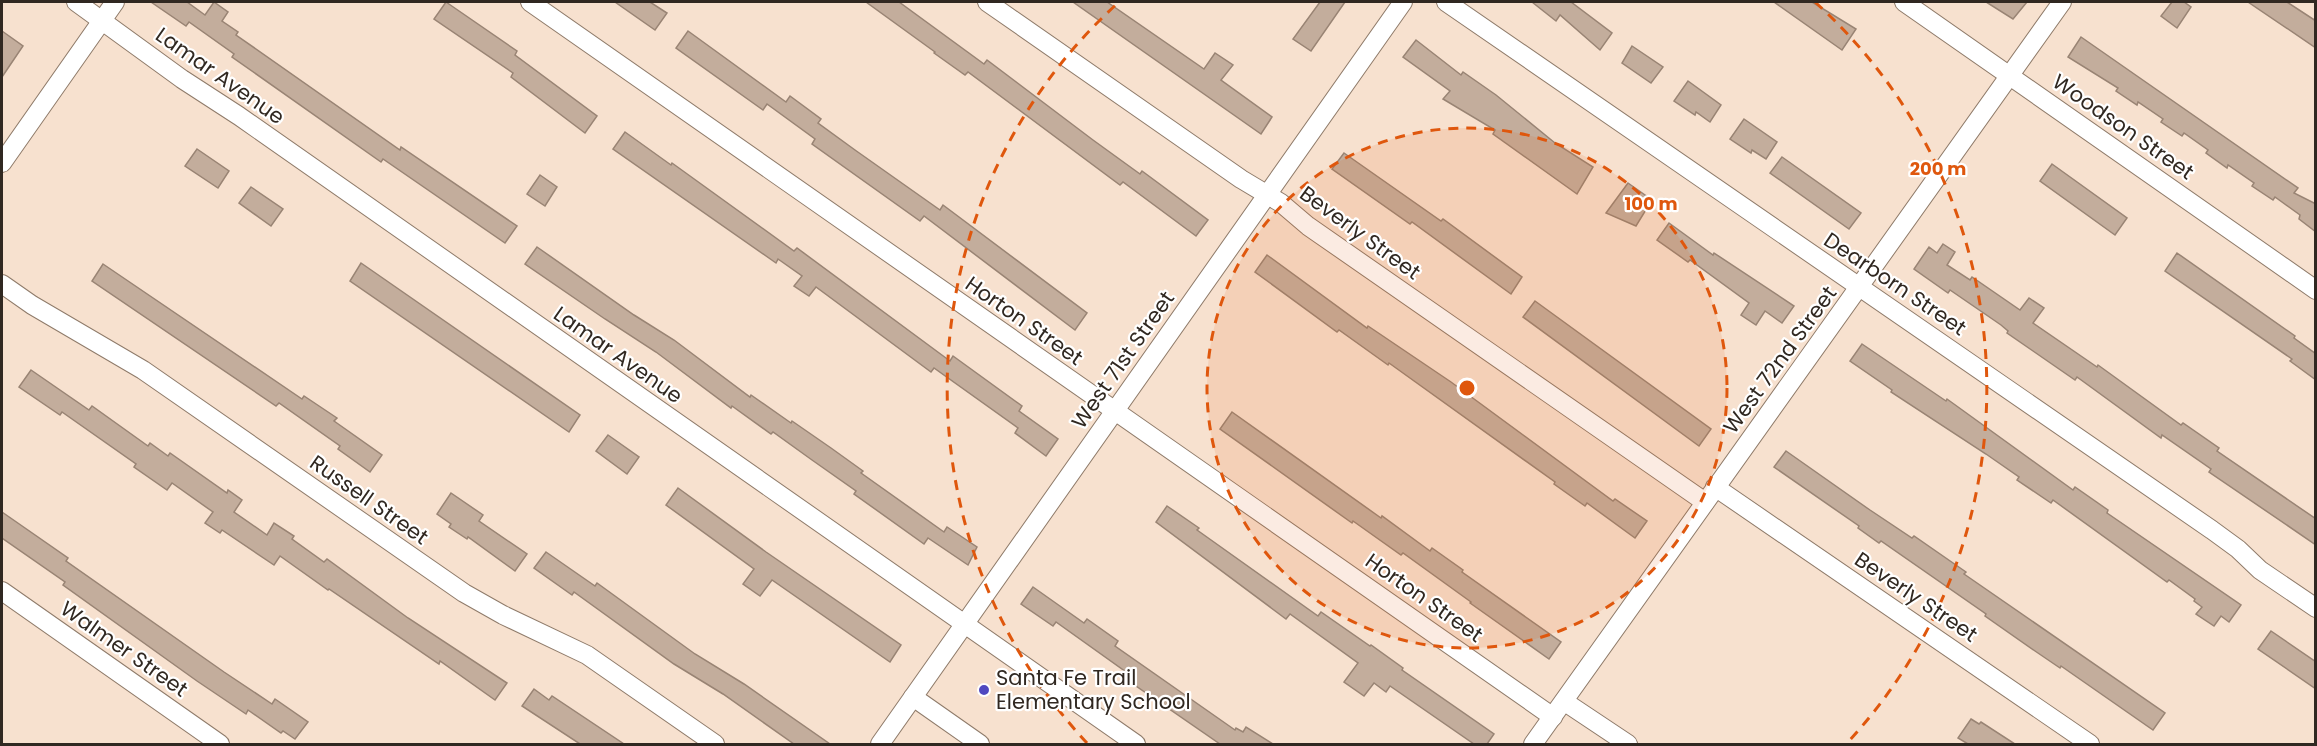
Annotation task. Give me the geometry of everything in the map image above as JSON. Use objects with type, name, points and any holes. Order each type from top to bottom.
[{"type":"street","name":"Lamar Avenue","points":[[76,2],[182,79],[239,116],[1136,744]]},
{"type":"street","points":[[2,163],[115,2]]},
{"type":"street","name":"Horton Street","points":[[530,2],[1553,717]]},
{"type":"street","name":"Beverly Street","points":[[987,2],[1281,203],[1317,233],[2090,744]]},
{"type":"street","name":"West 71st Street","points":[[880,744],[1403,2]]},
{"type":"street","name":"Dearborn Street","points":[[1446,2],[2212,530],[2238,549],[2260,570],[2316,608]]},
{"type":"street","name":"Woodson Street","points":[[1904,2],[2316,290]]},
{"type":"street","name":"West 72nd Street","points":[[1533,744],[2062,2]]},
{"type":"street","name":"Russell Street","points":[[2,284],[32,305],[143,369],[464,593],[503,615],[587,655],[715,744]]},
{"type":"street","name":"Walmer Street","points":[[2,591],[220,744]]},
{"type":"street","points":[[913,698],[980,744]]},
{"type":"street","points":[[1565,702],[1628,744]]},
{"type":"building","points":[[151,2],[187,2],[205,15],[214,2],[228,12],[222,21],[238,32],[236,35],[400,150],[401,147],[517,226],[505,243],[383,159],[381,162],[232,57],[234,54],[189,22],[186,26]]},
{"type":"building","points":[[446,2],[517,51],[515,55],[597,116],[585,133],[511,77],[513,73],[434,19]]},
{"type":"building","points":[[615,2],[650,2],[667,13],[655,30]]},
{"type":"building","points":[[866,2],[899,2],[984,64],[987,60],[1093,140],[1140,174],[1142,171],[1208,220],[1196,236],[1123,182],[1120,185],[968,72],[965,75]]},
{"type":"building","points":[[1073,2],[1107,2],[1204,69],[1215,53],[1233,65],[1221,80],[1272,117],[1261,134]]},
{"type":"building","points":[[1320,2],[1345,2],[1311,51],[1293,39]]},
{"type":"building","points":[[1532,2],[1571,2],[1612,33],[1600,50],[1560,15],[1556,21]]},
{"type":"building","points":[[1774,2],[1812,2],[1856,29],[1842,50]]},
{"type":"building","points":[[1986,2],[2027,2],[2013,19]]},
{"type":"building","points":[[2172,2],[2184,2],[2191,7],[2177,28],[2161,16]]},
{"type":"building","points":[[2248,2],[2287,2],[2316,21],[2316,48]]},
{"type":"building","points":[[2,31],[23,46],[2,77]]},
{"type":"building","points":[[688,31],[786,102],[790,96],[821,119],[818,123],[940,210],[943,205],[1087,313],[1075,330],[924,216],[920,221],[812,144],[815,139],[767,104],[763,110],[676,48]]},
{"type":"building","points":[[2081,37],[2298,188],[2294,193],[2316,204],[2316,232],[2299,219],[2300,215],[2275,197],[2273,200],[2252,186],[2254,183],[2206,153],[2208,150],[2184,133],[2182,136],[2161,122],[2163,119],[2138,102],[2137,105],[2116,91],[2118,88],[2068,57]]},
{"type":"building","points":[[1416,40],[1461,75],[1463,72],[1496,95],[1555,143],[1593,167],[1577,194],[1493,134],[1495,130],[1443,99],[1450,91],[1403,57]]},
{"type":"building","points":[[1632,46],[1663,67],[1651,83],[1622,63]]},
{"type":"building","points":[[1688,81],[1721,105],[1710,122],[1674,101]]},
{"type":"building","points":[[1744,119],[1777,142],[1766,159],[1752,150],[1751,153],[1730,139]]},
{"type":"building","points":[[625,132],[794,251],[797,248],[950,361],[953,356],[1022,406],[1019,411],[1058,439],[1046,456],[1015,433],[1018,428],[934,368],[931,372],[816,287],[809,296],[794,286],[802,276],[778,259],[776,263],[613,149]]},
{"type":"building","points":[[197,149],[229,171],[218,188],[185,166]]},
{"type":"building","points":[[1344,153],[1441,221],[1443,219],[1522,277],[1511,294],[1412,222],[1410,224],[1332,169]]},
{"type":"building","points":[[1782,157],[1861,213],[1849,229],[1770,173]]},
{"type":"building","points":[[2052,164],[2127,218],[2115,235],[2040,181]]},
{"type":"building","points":[[540,175],[557,187],[545,206],[527,194]]},
{"type":"building","points":[[1628,183],[1652,200],[1636,226],[1606,213]]},
{"type":"building","points":[[251,187],[283,209],[271,226],[239,203]]},
{"type":"building","points":[[1669,223],[1713,255],[1714,253],[1794,306],[1782,323],[1765,311],[1756,325],[1741,315],[1749,303],[1690,260],[1688,262],[1657,240]]},
{"type":"building","points":[[1943,244],[1955,252],[1947,265],[1970,280],[1972,277],[2020,310],[2029,298],[2044,308],[2033,323],[2097,367],[2098,365],[2181,425],[2183,423],[2219,448],[2217,451],[2316,519],[2316,545],[2209,472],[2211,469],[2162,435],[2161,438],[2077,377],[2075,380],[2007,333],[2008,331],[2001,325],[1950,290],[1948,293],[1914,269],[1929,247],[1937,253]]},
{"type":"building","points":[[537,247],[674,340],[750,397],[751,395],[831,448],[863,471],[861,473],[944,532],[947,527],[977,547],[968,565],[928,538],[924,544],[854,494],[856,491],[773,432],[771,434],[732,406],[731,408],[656,352],[525,264]]},
{"type":"building","points":[[2177,253],[2295,336],[2294,338],[2316,354],[2316,380],[2290,361],[2292,359],[2165,271]]},
{"type":"building","points":[[1267,255],[1367,328],[1368,326],[1451,382],[1613,501],[1615,499],[1647,521],[1635,538],[1587,503],[1585,506],[1389,363],[1388,365],[1339,330],[1337,332],[1255,272]]},
{"type":"building","points":[[361,263],[580,415],[569,432],[350,281]]},
{"type":"building","points":[[103,264],[302,399],[304,396],[337,418],[334,421],[382,455],[370,472],[338,449],[340,446],[279,403],[276,406],[92,281]]},
{"type":"building","points":[[1535,301],[1711,429],[1699,446],[1523,317]]},
{"type":"building","points":[[1862,344],[1946,401],[1947,399],[2073,490],[2075,487],[2108,510],[2107,513],[2241,605],[2229,622],[2221,616],[2214,626],[2196,614],[2202,607],[2194,601],[2195,599],[2169,580],[2167,582],[2053,500],[2051,503],[2017,480],[2019,477],[1891,392],[1892,390],[1850,361]]},
{"type":"building","points":[[31,370],[89,410],[92,406],[148,446],[150,443],[168,456],[170,453],[227,493],[228,490],[242,500],[234,512],[267,535],[274,523],[294,536],[292,539],[324,562],[327,559],[408,618],[507,683],[495,700],[280,556],[274,565],[222,530],[220,533],[205,523],[213,512],[172,483],[167,490],[134,467],[136,464],[62,412],[60,415],[19,387]]},
{"type":"building","points":[[1232,412],[1381,518],[1382,516],[1430,551],[1432,548],[1561,642],[1549,659],[1403,553],[1401,555],[1353,521],[1352,523],[1220,429]]},
{"type":"building","points":[[608,435],[639,457],[627,474],[596,451]]},
{"type":"building","points":[[1786,451],[1912,538],[1914,536],[1966,572],[1964,574],[2165,713],[2153,730],[2061,666],[2060,668],[2035,651],[1881,541],[1879,543],[1858,528],[1859,526],[1774,467]]},
{"type":"building","points":[[678,488],[901,645],[890,662],[772,580],[760,596],[743,584],[754,569],[666,505]]},
{"type":"building","points":[[451,493],[483,515],[479,521],[527,554],[515,571],[468,537],[467,539],[449,527],[451,524],[437,514]]},
{"type":"building","points":[[1167,506],[1318,616],[1321,612],[1371,645],[1403,668],[1402,670],[1494,734],[1487,744],[1474,744],[1390,686],[1386,692],[1374,683],[1364,696],[1344,682],[1358,663],[1290,614],[1286,619],[1156,522]]},
{"type":"building","points":[[2,512],[68,558],[66,561],[224,672],[272,704],[275,699],[308,722],[295,739],[283,731],[281,733],[248,710],[246,714],[197,681],[63,585],[65,582],[2,538]]},
{"type":"building","points":[[546,552],[595,586],[597,583],[695,654],[744,684],[830,744],[794,744],[723,694],[674,664],[574,592],[572,595],[534,568]]},
{"type":"building","points":[[1033,587],[1084,623],[1087,619],[1118,641],[1115,646],[1235,730],[1236,728],[1243,732],[1246,727],[1273,744],[1220,744],[1123,677],[1126,672],[1056,622],[1053,626],[1021,604]]},
{"type":"building","points":[[2271,631],[2316,662],[2316,689],[2258,649]]},
{"type":"building","points":[[534,689],[549,700],[552,696],[624,744],[580,744],[522,706]]},
{"type":"building","points":[[1971,719],[1979,724],[1981,722],[2015,744],[1968,744],[1958,738]]},
{"type":"place","name":"Santa Fe Trail Elementary School","points":[[984,690]]}]
